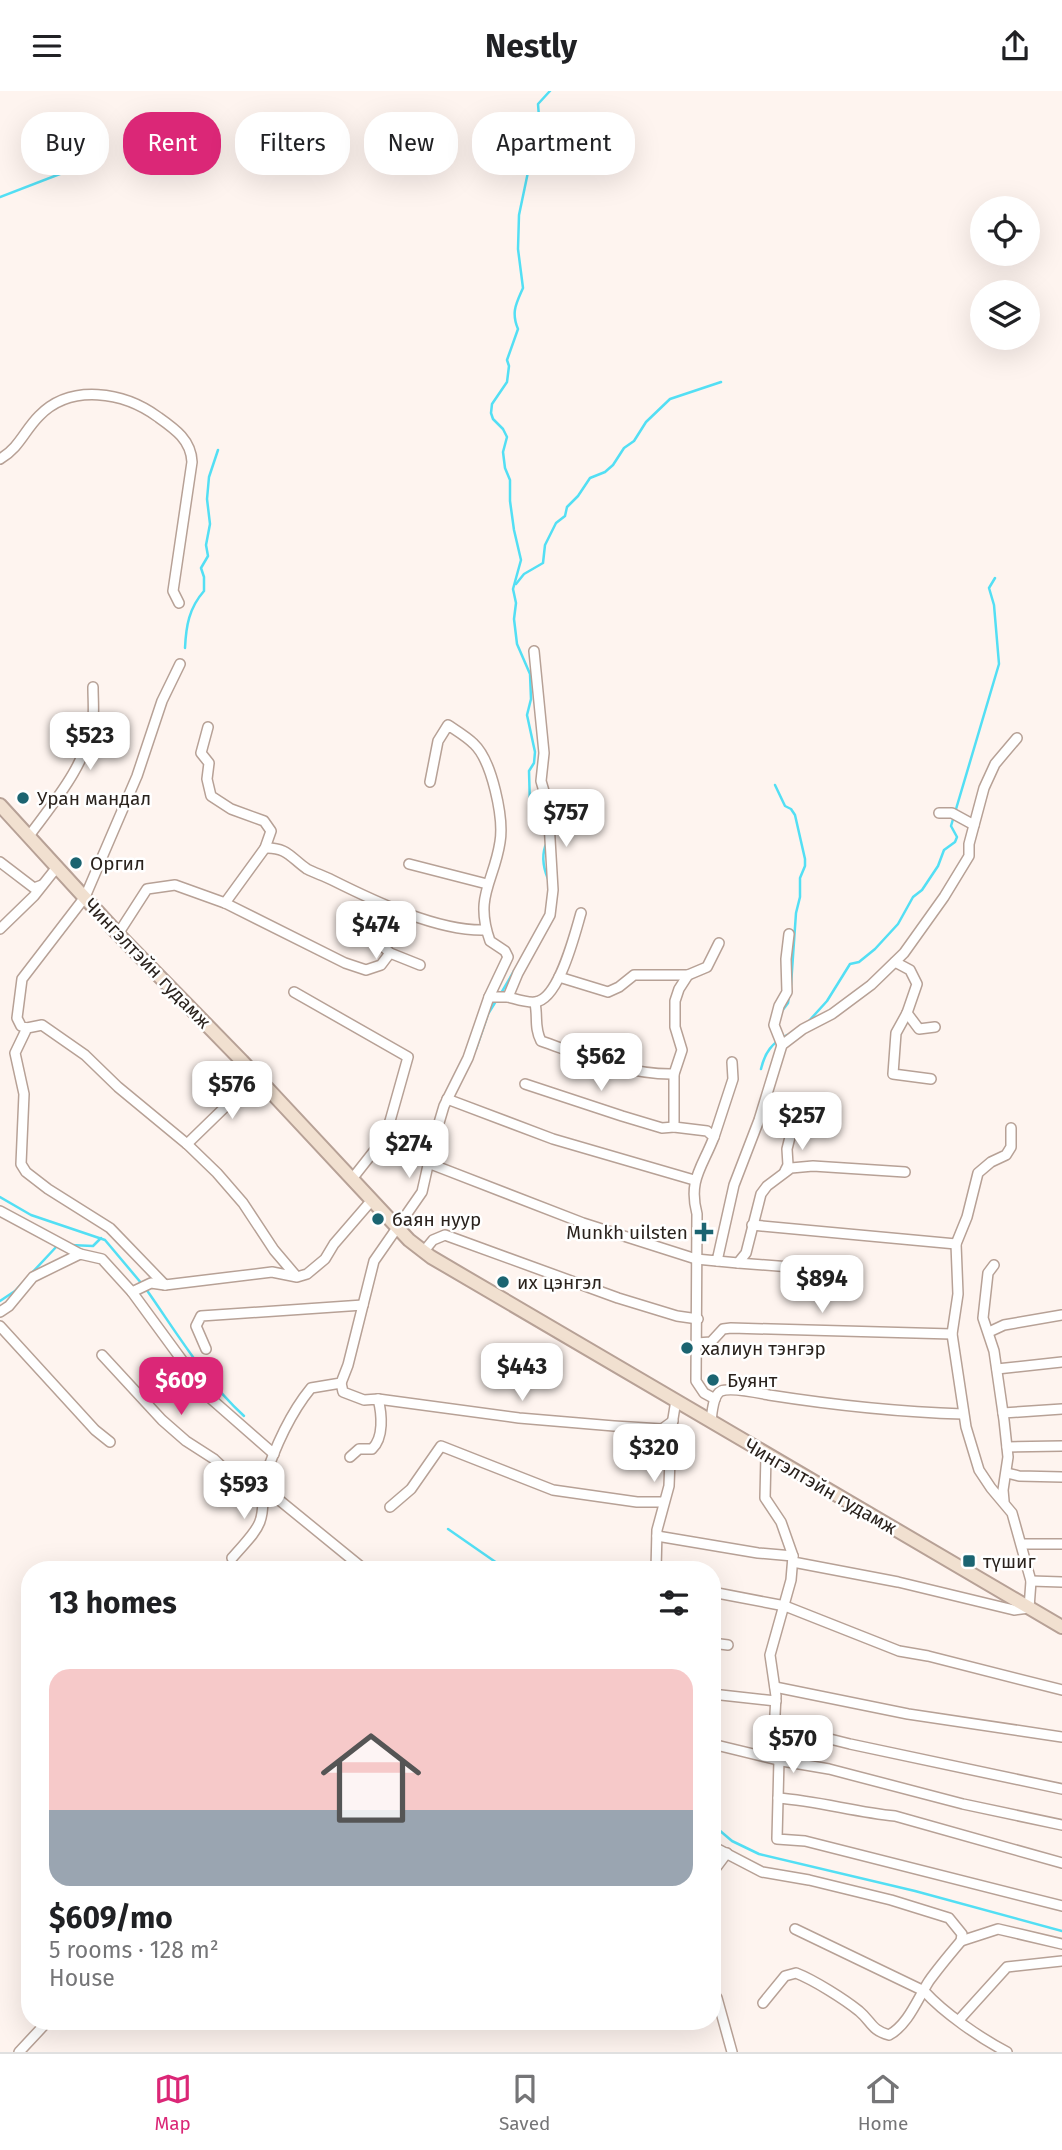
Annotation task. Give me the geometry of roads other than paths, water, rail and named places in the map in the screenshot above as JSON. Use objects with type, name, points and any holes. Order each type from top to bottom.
[{"type":"main road","name":"Чингэлтэйн гудамж","points":[[0,805],[118,934],[257,1076],[396,1227],[424,1251],[1062,1627]]},
{"type":"street","points":[[0,459],[26,436],[45,410],[90,393],[105,394],[145,408],[175,429],[191,450],[192,461],[173,591],[179,603]]},
{"type":"street","points":[[508,997],[550,915],[553,890],[548,805],[541,781],[544,753],[534,651]]},
{"type":"street","points":[[180,663],[162,701],[137,776],[85,898],[22,979],[17,1018],[21,1026],[27,1028],[42,1025],[85,1055],[118,1087],[187,1144],[243,1203],[274,1250],[297,1277]]},
{"type":"street","points":[[29,836],[60,794],[85,750],[93,721],[93,687]]},
{"type":"street","points":[[430,782],[438,741],[448,725],[476,746],[492,779],[501,826],[500,842],[482,909],[490,941],[505,951],[508,957],[489,997],[468,1058],[447,1100],[422,1192],[374,1261],[341,1383],[343,1392],[364,1400],[378,1399],[519,1418],[662,1429],[673,1421]]},
{"type":"street","points":[[208,727],[201,753],[209,764],[207,779],[211,796],[231,809],[264,821],[271,831],[265,848],[225,903]]},
{"type":"street","points":[[717,1261],[734,1185],[759,1120],[782,1045],[872,985],[895,962],[944,897],[969,856],[969,843],[984,788],[995,764],[1017,738]]},
{"type":"street","points":[[939,813],[952,813],[974,825]]},
{"type":"street","points":[[265,848],[277,848],[297,858],[306,868],[362,896],[430,921],[469,931],[486,930]]},
{"type":"street","points":[[0,862],[34,888],[43,884]]},
{"type":"street","points":[[409,865],[487,884]]},
{"type":"street","points":[[0,929],[57,867]]},
{"type":"street","points":[[118,934],[147,889],[175,885],[225,903],[345,963],[366,970],[381,965],[390,953]]},
{"type":"street","points":[[489,997],[508,997],[535,1003],[545,997],[559,977],[581,913]]},
{"type":"street","points":[[346,927],[376,940],[390,953],[419,965]]},
{"type":"street","points":[[782,1045],[774,1025],[779,1006],[787,992],[786,959],[789,934]]},
{"type":"street","points":[[559,977],[608,992],[634,975],[688,975],[707,967],[719,943]]},
{"type":"street","points":[[895,962],[910,970],[917,984],[896,1033],[893,1074],[931,1079]]},
{"type":"street","points":[[674,1127],[674,1074],[681,1050],[675,1027],[675,1001],[688,975]]},
{"type":"street","points":[[294,992],[408,1057],[390,1121],[377,1146],[352,1179]]},
{"type":"street","points":[[535,1003],[538,1014],[535,1030],[541,1041],[598,1062],[654,1075],[674,1074]]},
{"type":"street","points":[[906,1013],[919,1030],[934,1027]]},
{"type":"street","points":[[27,1028],[15,1053],[23,1094],[21,1164],[26,1172],[48,1189],[110,1228],[165,1285]]},
{"type":"street","points":[[715,1399],[698,1386],[697,1214],[693,1198],[694,1180],[714,1137],[733,1079],[732,1062]]},
{"type":"street","points":[[187,1144],[257,1076]]},
{"type":"street","points":[[525,1084],[662,1128],[707,1131],[714,1137]]},
{"type":"street","points":[[447,1100],[553,1139],[694,1180]]},
{"type":"street","points":[[784,1173],[788,1164],[787,1149],[794,1121]]},
{"type":"street","points":[[657,1536],[793,1559],[1013,1610],[1029,1608],[1031,1581],[1012,1513],[979,1470],[963,1414],[953,1334],[958,1294],[956,1244],[967,1217],[978,1173],[991,1162],[1006,1155],[1012,1147],[1011,1128]]},
{"type":"street","points":[[428,1163],[583,1223],[696,1259],[855,1272]]},
{"type":"street","points":[[738,1263],[746,1253],[761,1194],[767,1186],[791,1168],[813,1166],[905,1171]]},
{"type":"street","points":[[132,1292],[151,1283],[165,1285],[272,1272],[297,1277],[307,1274],[325,1259],[334,1244],[372,1200]]},
{"type":"street","points":[[0,1211],[80,1254],[102,1259],[132,1292],[209,1397],[274,1454]]},
{"type":"street","points":[[752,1225],[956,1244]]},
{"type":"street","points":[[424,1251],[433,1240],[445,1235],[618,1298],[677,1316],[698,1319]]},
{"type":"street","points":[[0,1312],[9,1306],[33,1277],[80,1254]]},
{"type":"street","points":[[994,1265],[988,1273],[983,1318],[997,1369],[1007,1447],[1004,1501]]},
{"type":"street","points":[[205,1349],[196,1326],[201,1316],[363,1304]]},
{"type":"street","points":[[989,1332],[1004,1325],[1062,1315]]},
{"type":"street","points":[[0,1326],[95,1430],[110,1442]]},
{"type":"street","points":[[697,1343],[711,1342],[723,1329],[732,1328],[953,1334]]},
{"type":"street","points":[[102,1355],[162,1420],[186,1441],[214,1459],[234,1478],[248,1479],[267,1472]]},
{"type":"street","points":[[997,1369],[1062,1362]]},
{"type":"street","points":[[232,1558],[258,1527],[264,1510],[262,1486],[274,1454],[300,1401],[311,1388],[341,1383]]},
{"type":"street","points":[[710,1421],[715,1399],[720,1392],[753,1392],[827,1404],[963,1414]]},
{"type":"street","points":[[350,1457],[359,1449],[372,1449],[377,1444],[381,1411],[378,1399]]},
{"type":"street","points":[[656,1561],[657,1536],[663,1502],[669,1486],[676,1400]]},
{"type":"street","points":[[1003,1413],[1062,1409]]},
{"type":"street","points":[[390,1507],[411,1489],[441,1446],[553,1490],[637,1502],[663,1502]]},
{"type":"street","points":[[1007,1447],[1062,1446]]},
{"type":"street","points":[[766,1454],[765,1498],[780,1522],[793,1559],[792,1580],[770,1655],[776,1701],[773,1751],[779,1759],[777,1839],[805,1841],[1062,1906]]},
{"type":"street","points":[[1007,1473],[1019,1476],[1062,1477]]},
{"type":"street","points":[[262,1486],[354,1561]]},
{"type":"street","points":[[1022,1544],[1062,1544]]},
{"type":"street","points":[[1031,1581],[1062,1582]]},
{"type":"street","points":[[721,1594],[785,1606],[899,1651],[928,1655],[1062,1690]]},
{"type":"street","points":[[721,1644],[728,1645]]},
{"type":"street","points":[[775,1687],[908,1714],[1062,1737]]},
{"type":"street","points":[[721,1696],[776,1701]]},
{"type":"street","points":[[774,1725],[1062,1789]]},
{"type":"street","points":[[721,1746],[829,1769],[963,1804],[1062,1825]]},
{"type":"street","points":[[778,1798],[812,1801],[871,1814],[895,1816],[1062,1863]]},
{"type":"street","points":[[721,1850],[762,1872],[810,1880],[949,1918],[962,1934],[961,1941],[895,2032],[889,2035],[876,2031],[859,2012],[818,1984],[796,1973],[785,1976],[763,2003]]},
{"type":"street","points":[[721,1861],[727,1853]]},
{"type":"street","points":[[795,1929],[924,1991],[935,2003],[1007,2052]]},
{"type":"street","points":[[961,1941],[998,1929],[1062,1944]]},
{"type":"street","points":[[959,2020],[1007,1967],[1062,1961]]},
{"type":"street","points":[[721,2010],[732,2052]]},
{"type":"street","points":[[19,2052],[40,2030]]},
{"type":"waterway","points":[[545,833],[530,806],[529,771],[534,763],[535,752],[527,715],[531,699],[530,674],[517,644],[514,619],[516,603],[513,589],[521,560],[510,501],[510,480],[503,452],[507,437],[491,413],[492,404],[507,382],[507,360],[518,329],[516,304],[523,288],[518,249],[519,215],[532,153],[529,135],[539,117],[538,104],[550,91]]},
{"type":"waterway","points":[[0,197],[57,175]]},
{"type":"waterway","points":[[516,584],[524,574],[543,563],[545,545],[556,523],[565,516],[567,507],[590,478],[605,472],[613,465],[646,422],[670,399],[721,382]]},
{"type":"waterway","points":[[185,648],[189,618],[204,591],[201,568],[208,556],[206,545],[210,524],[207,499],[209,477],[218,450]]},
{"type":"waterway","points":[[808,1022],[827,1001],[850,964],[859,962],[875,949],[898,924],[913,897],[922,890],[938,866],[944,850],[955,842],[957,837],[951,826],[999,664],[994,605],[989,588],[995,578]]},
{"type":"waterway","points":[[775,785],[785,806],[795,815],[805,859],[796,913],[791,985]]},
{"type":"waterway","points":[[547,842],[543,861],[548,879]]},
{"type":"waterway","points":[[500,995],[514,971]]},
{"type":"waterway","points":[[782,1011],[788,1003],[789,995]]},
{"type":"waterway","points":[[476,1049],[488,1014],[496,1001]]},
{"type":"waterway","points":[[761,1069],[770,1049],[787,1035]]},
{"type":"waterway","points":[[0,1197],[31,1215],[105,1240],[142,1284]]},
{"type":"waterway","points":[[70,1245],[93,1246],[101,1238]]},
{"type":"waterway","points":[[0,1301],[15,1291],[57,1246]]},
{"type":"waterway","points":[[146,1289],[204,1371],[244,1416]]},
{"type":"waterway","points":[[448,1529],[494,1561]]},
{"type":"waterway","points":[[721,1832],[732,1841],[759,1854],[915,1891],[1062,1931]]},
{"type":"place","name":"Уран мандал","points":[[23,798]]},
{"type":"place","name":"Оргил","points":[[76,863]]},
{"type":"place","name":"баян нуур","points":[[378,1219]]},
{"type":"place","name":"Munkh uilsten","points":[[704,1232]]},
{"type":"place","name":"их цэнгэл","points":[[503,1282]]},
{"type":"place","name":"халиун тэнгэр","points":[[687,1348]]},
{"type":"place","name":"Буянт","points":[[713,1380]]},
{"type":"place","name":"түшиг","points":[[969,1561]]}]
